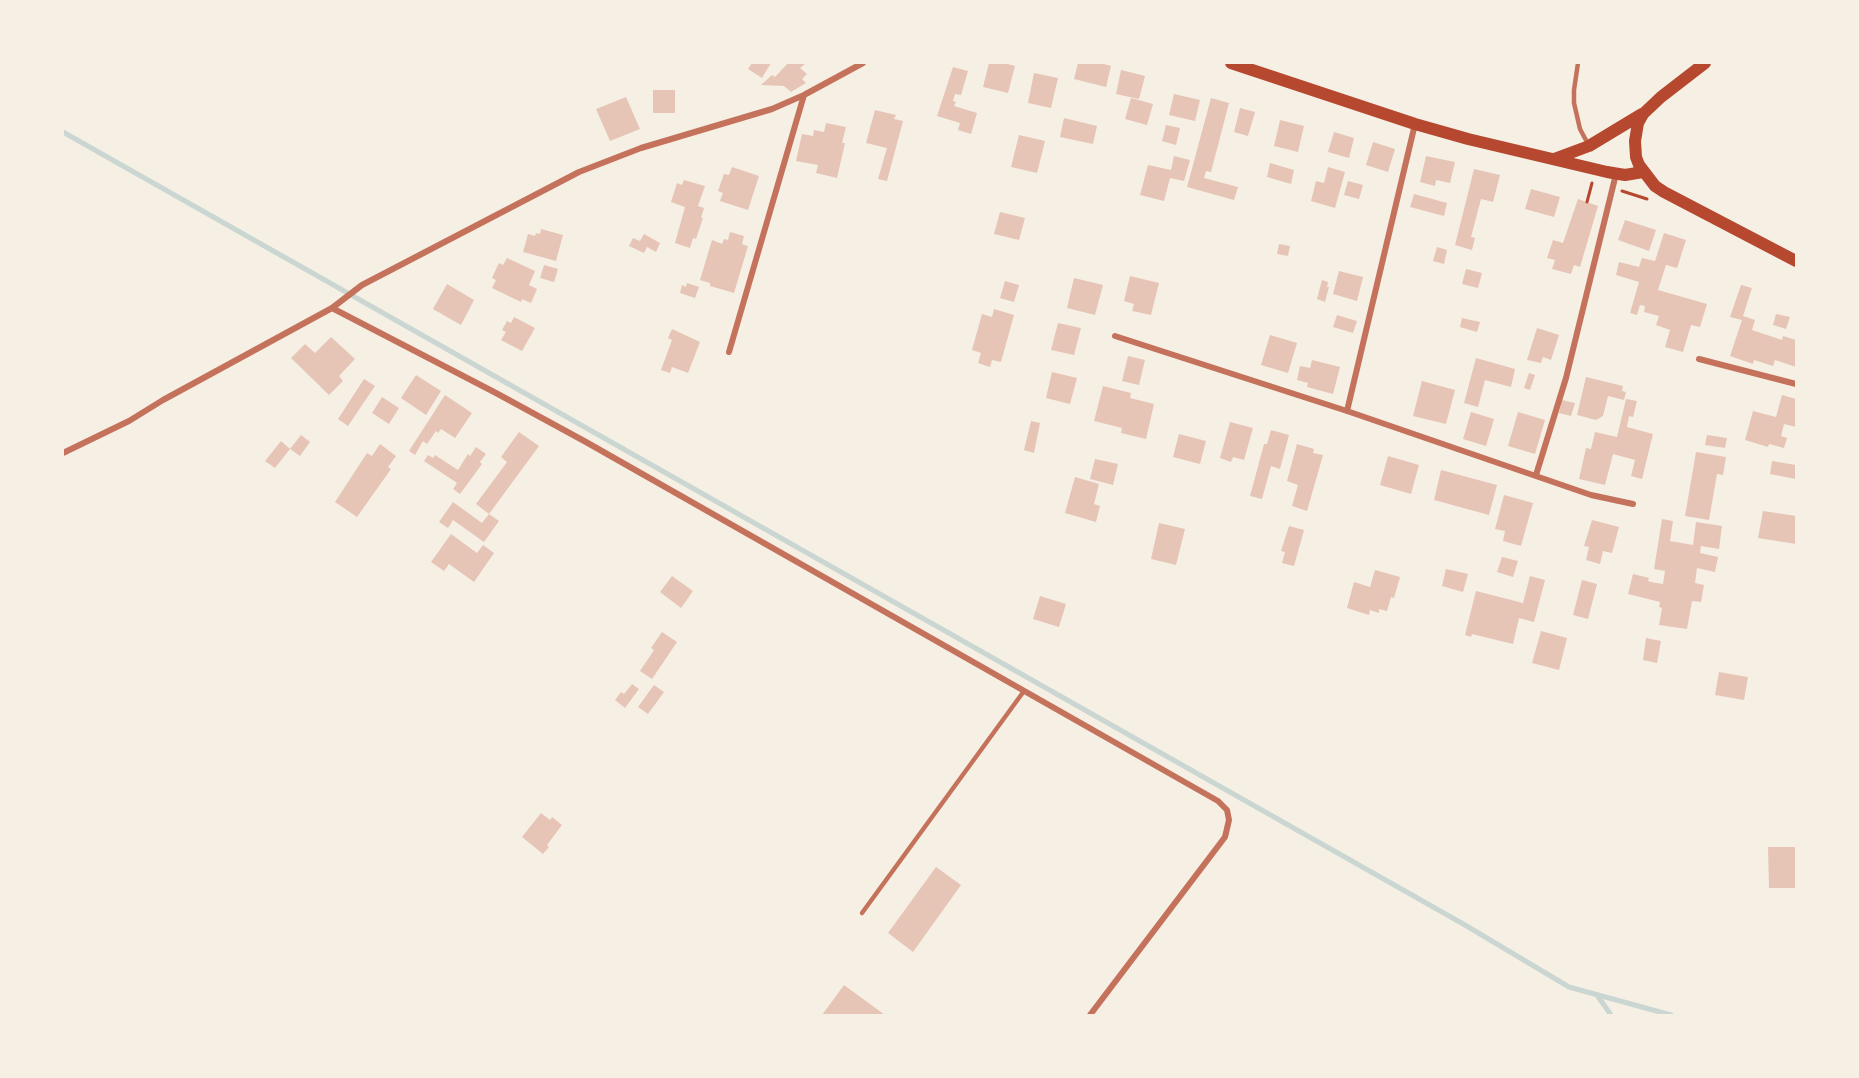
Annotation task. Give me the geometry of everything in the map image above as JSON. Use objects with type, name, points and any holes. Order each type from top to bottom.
[{"type":"main road","points":[[1231,63],[1415,124],[1616,174],[1643,172]]},
{"type":"main road","points":[[1554,159],[1589,146],[1644,114],[1667,92],[1705,63]]},
{"type":"main road","points":[[1644,114],[1636,133],[1636,158],[1643,172],[1655,186],[1796,261]]},
{"type":"street","points":[[63,453],[129,421],[163,400],[332,308],[362,285],[596,165],[641,148],[772,109],[804,95],[863,63]]},
{"type":"street","points":[[729,352],[804,95]]},
{"type":"street","points":[[1347,411],[1415,124]]},
{"type":"street","points":[[1536,475],[1566,378],[1616,174]]},
{"type":"street","points":[[332,308],[566,431],[1218,801],[1227,810],[1229,820],[1226,837],[1090,1015]]},
{"type":"street","points":[[1115,336],[1347,411],[1592,495],[1633,504]]},
{"type":"street","points":[[1699,360],[1796,384]]},
{"type":"lane","points":[[1578,63],[1574,103],[1580,129],[1589,146]]},
{"type":"lane","points":[[862,913],[1024,691]]},
{"type":"path","points":[[1587,202],[1592,183]]},
{"type":"building","points":[[752,63],[771,63],[762,78],[748,69]]},
{"type":"building","points":[[788,63],[805,64],[800,68],[807,74],[802,79],[806,83],[791,92],[784,86],[761,85],[772,75],[775,77]]},
{"type":"building","points":[[989,63],[1015,66],[1008,93],[983,87]]},
{"type":"building","points":[[1078,63],[1100,63],[1111,66],[1106,87],[1074,79]]},
{"type":"building","points":[[953,67],[968,71],[961,95],[955,94],[953,101],[956,102],[954,106],[977,113],[971,134],[958,130],[960,123],[937,116]]},
{"type":"building","points":[[1121,70],[1145,76],[1139,99],[1116,94]]},
{"type":"building","points":[[1034,73],[1058,78],[1051,108],[1028,103]]},
{"type":"building","points":[[653,90],[675,90],[675,113],[653,113]]},
{"type":"building","points":[[1174,94],[1200,100],[1195,121],[1169,115]]},
{"type":"building","points":[[626,97],[640,129],[610,141],[596,109]]},
{"type":"building","points":[[1131,98],[1153,104],[1147,125],[1125,119]]},
{"type":"building","points":[[1211,98],[1229,103],[1211,172],[1206,171],[1204,178],[1238,187],[1234,200],[1187,187]]},
{"type":"building","points":[[1240,108],[1255,112],[1248,136],[1234,132]]},
{"type":"building","points":[[875,110],[896,115],[894,119],[903,121],[887,181],[878,179],[887,148],[866,143]]},
{"type":"building","points":[[1064,118],[1097,126],[1093,144],[1060,137]]},
{"type":"building","points":[[1280,120],[1304,126],[1298,152],[1274,146]]},
{"type":"building","points":[[826,123],[846,127],[837,178],[816,173],[818,165],[796,161],[802,134],[813,136],[814,130],[824,132]]},
{"type":"building","points":[[1166,125],[1180,128],[1176,145],[1162,141]]},
{"type":"building","points":[[1334,132],[1354,138],[1349,158],[1328,152]]},
{"type":"building","points":[[1019,135],[1045,141],[1037,173],[1011,167]]},
{"type":"building","points":[[1373,142],[1395,149],[1388,172],[1366,165]]},
{"type":"building","points":[[1174,156],[1190,160],[1184,181],[1170,178],[1164,201],[1140,195],[1148,165],[1171,170]]},
{"type":"building","points":[[1426,156],[1455,162],[1450,183],[1436,180],[1435,186],[1420,182]]},
{"type":"building","points":[[1270,163],[1294,170],[1291,184],[1267,177]]},
{"type":"building","points":[[732,167],[759,176],[748,210],[720,201],[723,193],[718,191],[724,174],[729,175]]},
{"type":"building","points":[[1328,167],[1345,172],[1335,208],[1311,201],[1316,181],[1324,183]]},
{"type":"building","points":[[1474,169],[1500,175],[1493,202],[1481,199],[1471,237],[1475,238],[1472,250],[1455,245]]},
{"type":"building","points":[[684,180],[705,186],[698,206],[704,208],[701,218],[703,218],[696,239],[693,238],[690,248],[675,243],[685,207],[671,202],[677,183],[682,185]]},
{"type":"building","points":[[1348,181],[1363,185],[1359,199],[1344,195]]},
{"type":"building","points":[[1531,189],[1560,197],[1554,217],[1525,209]]},
{"type":"building","points":[[1414,194],[1447,203],[1444,216],[1410,207]]},
{"type":"building","points":[[1578,199],[1598,206],[1580,267],[1574,265],[1571,274],[1552,269],[1555,260],[1547,258],[1553,240],[1563,243]]},
{"type":"building","points":[[1000,212],[1025,218],[1019,240],[994,234]]},
{"type":"building","points":[[1625,220],[1656,230],[1649,251],[1618,240]]},
{"type":"building","points":[[541,229],[563,235],[556,261],[523,252],[528,234],[535,236],[536,233],[540,234]]},
{"type":"building","points":[[730,232],[744,236],[742,244],[748,246],[734,293],[710,286],[710,283],[700,280],[712,240],[722,244],[724,239],[728,240]]},
{"type":"building","points":[[1664,233],[1686,240],[1677,268],[1666,265],[1658,290],[1707,304],[1700,327],[1691,325],[1683,352],[1665,347],[1670,330],[1656,325],[1659,316],[1644,312],[1645,306],[1640,305],[1637,315],[1630,313],[1639,282],[1616,275],[1619,262],[1639,267],[1642,258],[1655,261]]},
{"type":"building","points":[[644,234],[660,243],[656,252],[647,247],[644,253],[629,246],[633,238],[640,241]]},
{"type":"building","points":[[1279,244],[1290,246],[1288,256],[1277,254]]},
{"type":"building","points":[[1437,247],[1447,250],[1444,264],[1433,261]]},
{"type":"building","points":[[507,258],[535,271],[529,285],[537,289],[531,303],[522,299],[521,302],[492,288],[496,280],[492,278],[499,263],[503,265]]},
{"type":"building","points":[[544,265],[558,269],[554,282],[540,278]]},
{"type":"building","points":[[1466,269],[1482,273],[1478,288],[1462,284]]},
{"type":"building","points":[[1339,271],[1363,277],[1357,301],[1333,294]]},
{"type":"building","points":[[1130,276],[1159,283],[1151,315],[1132,311],[1134,304],[1124,301]]},
{"type":"building","points":[[1074,278],[1103,285],[1095,315],[1067,308]]},
{"type":"building","points":[[1322,280],[1328,282],[1327,287],[1329,287],[1325,302],[1317,299]]},
{"type":"building","points":[[1005,281],[1019,285],[1014,302],[1000,298]]},
{"type":"building","points":[[687,283],[699,287],[695,298],[680,293],[682,285],[686,287]]},
{"type":"building","points":[[447,284],[474,300],[461,325],[433,309]]},
{"type":"building","points":[[1741,285],[1752,288],[1743,316],[1755,320],[1752,330],[1782,340],[1783,336],[1796,340],[1796,367],[1775,360],[1773,366],[1754,360],[1753,364],[1730,356],[1742,320],[1730,317]]},
{"type":"building","points":[[994,309],[1014,315],[1001,362],[992,360],[990,367],[978,363],[981,353],[972,350],[982,314],[992,317]]},
{"type":"building","points":[[1776,314],[1790,317],[1786,329],[1773,325]]},
{"type":"building","points":[[1337,315],[1357,321],[1353,333],[1333,327]]},
{"type":"building","points":[[514,317],[535,328],[522,351],[501,340],[506,332],[502,330],[507,321],[511,323]]},
{"type":"building","points":[[1462,318],[1480,322],[1477,332],[1460,327]]},
{"type":"building","points":[[1058,323],[1081,328],[1074,355],[1051,350]]},
{"type":"building","points":[[1537,328],[1559,335],[1551,360],[1543,357],[1541,363],[1527,360]]},
{"type":"building","points":[[672,329],[700,342],[688,373],[672,367],[670,373],[661,370],[672,340],[668,338]]},
{"type":"building","points":[[1270,335],[1297,343],[1288,373],[1261,365]]},
{"type":"building","points":[[331,337],[355,359],[339,376],[343,381],[329,395],[291,358],[305,344],[315,353]]},
{"type":"building","points":[[1128,356],[1145,360],[1139,385],[1122,381]]},
{"type":"building","points":[[1476,358],[1515,369],[1511,387],[1485,380],[1478,407],[1464,403]]},
{"type":"building","points":[[1312,360],[1340,367],[1333,394],[1307,387],[1308,383],[1297,380],[1300,366],[1310,368]]},
{"type":"building","points":[[1052,372],[1077,378],[1070,404],[1046,398]]},
{"type":"building","points":[[1529,373],[1535,375],[1530,390],[1524,388]]},
{"type":"building","points":[[416,375],[441,391],[426,415],[401,398]]},
{"type":"building","points":[[1586,377],[1623,386],[1622,391],[1626,392],[1624,400],[1608,396],[1603,416],[1596,420],[1577,415]]},
{"type":"building","points":[[364,379],[375,386],[348,426],[338,419]]},
{"type":"building","points":[[1422,381],[1455,390],[1446,424],[1413,416]]},
{"type":"building","points":[[1103,386],[1131,393],[1130,398],[1154,404],[1146,439],[1121,433],[1122,428],[1094,421]]},
{"type":"building","points":[[445,395],[472,413],[455,438],[441,429],[438,433],[436,431],[427,444],[423,441],[415,455],[409,451]]},
{"type":"building","points":[[1782,395],[1796,399],[1796,427],[1784,424],[1781,436],[1787,438],[1784,448],[1769,444],[1768,447],[1745,440],[1753,411],[1776,417]]},
{"type":"building","points":[[382,397],[399,408],[389,424],[372,413]]},
{"type":"building","points":[[1626,399],[1637,401],[1633,417],[1629,416],[1627,427],[1653,434],[1642,479],[1631,476],[1635,460],[1613,454],[1605,485],[1579,479],[1586,448],[1591,449],[1595,432],[1617,437]]},
{"type":"building","points":[[1562,400],[1575,403],[1571,416],[1559,413]]},
{"type":"building","points":[[1471,412],[1494,419],[1486,446],[1463,439]]},
{"type":"building","points":[[1518,412],[1545,420],[1535,454],[1508,446]]},
{"type":"building","points":[[1031,421],[1040,423],[1034,453],[1024,450]]},
{"type":"building","points":[[1230,422],[1253,428],[1244,460],[1233,457],[1231,462],[1220,458]]},
{"type":"building","points":[[1271,430],[1289,435],[1280,469],[1271,466],[1262,499],[1250,496],[1264,444],[1267,444]]},
{"type":"building","points":[[519,432],[539,446],[489,514],[476,504],[507,462],[501,457]]},
{"type":"building","points":[[1179,434],[1206,441],[1200,464],[1173,457]]},
{"type":"building","points":[[301,435],[310,442],[300,456],[290,449]]},
{"type":"building","points":[[1707,435],[1727,438],[1725,448],[1705,445]]},
{"type":"building","points":[[281,441],[290,449],[275,468],[265,461]]},
{"type":"building","points":[[380,444],[396,456],[388,467],[391,469],[357,517],[335,502],[367,453],[372,456]]},
{"type":"building","points":[[1297,444],[1314,449],[1313,453],[1323,455],[1307,511],[1292,506],[1298,485],[1287,481]]},
{"type":"building","points":[[476,447],[486,454],[480,462],[482,464],[460,494],[453,489],[457,483],[424,461],[428,455],[433,458],[435,455],[458,470],[468,454],[470,456]]},
{"type":"building","points":[[1696,452],[1726,457],[1723,475],[1717,474],[1709,520],[1685,516]]},
{"type":"building","points":[[1388,456],[1419,465],[1411,494],[1380,485]]},
{"type":"building","points":[[1095,459],[1118,464],[1113,485],[1090,479]]},
{"type":"building","points":[[1772,461],[1796,465],[1796,479],[1770,474]]},
{"type":"building","points":[[1441,470],[1497,485],[1489,515],[1434,500]]},
{"type":"building","points":[[1075,477],[1099,484],[1094,504],[1100,506],[1096,522],[1065,513]]},
{"type":"building","points":[[1504,495],[1533,503],[1521,546],[1503,541],[1505,531],[1495,529]]},
{"type":"building","points":[[453,502],[482,523],[489,514],[499,521],[484,542],[453,520],[448,528],[439,522]]},
{"type":"building","points":[[1763,511],[1796,516],[1796,544],[1758,538]]},
{"type":"building","points":[[1662,519],[1673,521],[1670,541],[1693,545],[1696,522],[1722,526],[1719,549],[1701,546],[1700,553],[1718,557],[1715,572],[1697,568],[1695,583],[1704,585],[1701,602],[1692,601],[1687,629],[1659,625],[1662,608],[1659,607],[1660,602],[1628,594],[1633,574],[1649,578],[1648,581],[1651,582],[1663,584],[1665,571],[1654,569]]},
{"type":"building","points":[[1592,520],[1619,527],[1612,553],[1603,551],[1600,564],[1586,560],[1589,547],[1584,546]]},
{"type":"building","points":[[1159,523],[1185,529],[1176,565],[1151,559]]},
{"type":"building","points":[[1289,526],[1304,530],[1294,566],[1282,563],[1285,552],[1281,551]]},
{"type":"building","points":[[451,534],[477,553],[483,545],[494,553],[474,582],[449,564],[444,571],[431,562]]},
{"type":"building","points":[[1502,557],[1518,561],[1513,577],[1497,572]]},
{"type":"building","points":[[1446,569],[1468,574],[1463,592],[1442,586]]},
{"type":"building","points":[[1375,570],[1400,577],[1394,598],[1391,597],[1387,611],[1379,609],[1379,613],[1370,610],[1369,615],[1347,608],[1354,582],[1370,587]]},
{"type":"building","points":[[672,576],[693,591],[681,608],[660,592]]},
{"type":"building","points":[[1530,576],[1545,580],[1534,622],[1519,618],[1513,644],[1472,634],[1471,637],[1465,635],[1476,591],[1523,603]]},
{"type":"building","points":[[1582,580],[1597,584],[1588,619],[1573,615]]},
{"type":"building","points":[[1040,596],[1066,604],[1059,627],[1033,619]]},
{"type":"building","points":[[1541,631],[1567,638],[1559,670],[1532,663]]},
{"type":"building","points":[[662,632],[677,642],[652,679],[640,671],[654,650],[651,648]]},
{"type":"building","points":[[1646,638],[1661,641],[1657,663],[1643,660]]},
{"type":"building","points":[[1719,672],[1748,677],[1744,700],[1715,695]]},
{"type":"building","points":[[632,684],[639,689],[625,708],[615,700]]},
{"type":"building","points":[[654,685],[664,692],[648,714],[638,707]]},
{"type":"building","points":[[541,813],[550,820],[552,817],[562,825],[543,854],[522,837]]},
{"type":"building","points":[[1768,847],[1796,847],[1796,888],[1769,888]]},
{"type":"building","points":[[936,867],[961,885],[913,952],[888,933]]},
{"type":"building","points":[[844,985],[885,1015],[822,1015]]},
{"type":"waterway","points":[[63,132],[1465,925],[1569,987],[1671,1015]]},
{"type":"waterway","points":[[1597,995],[1611,1015]]}]
